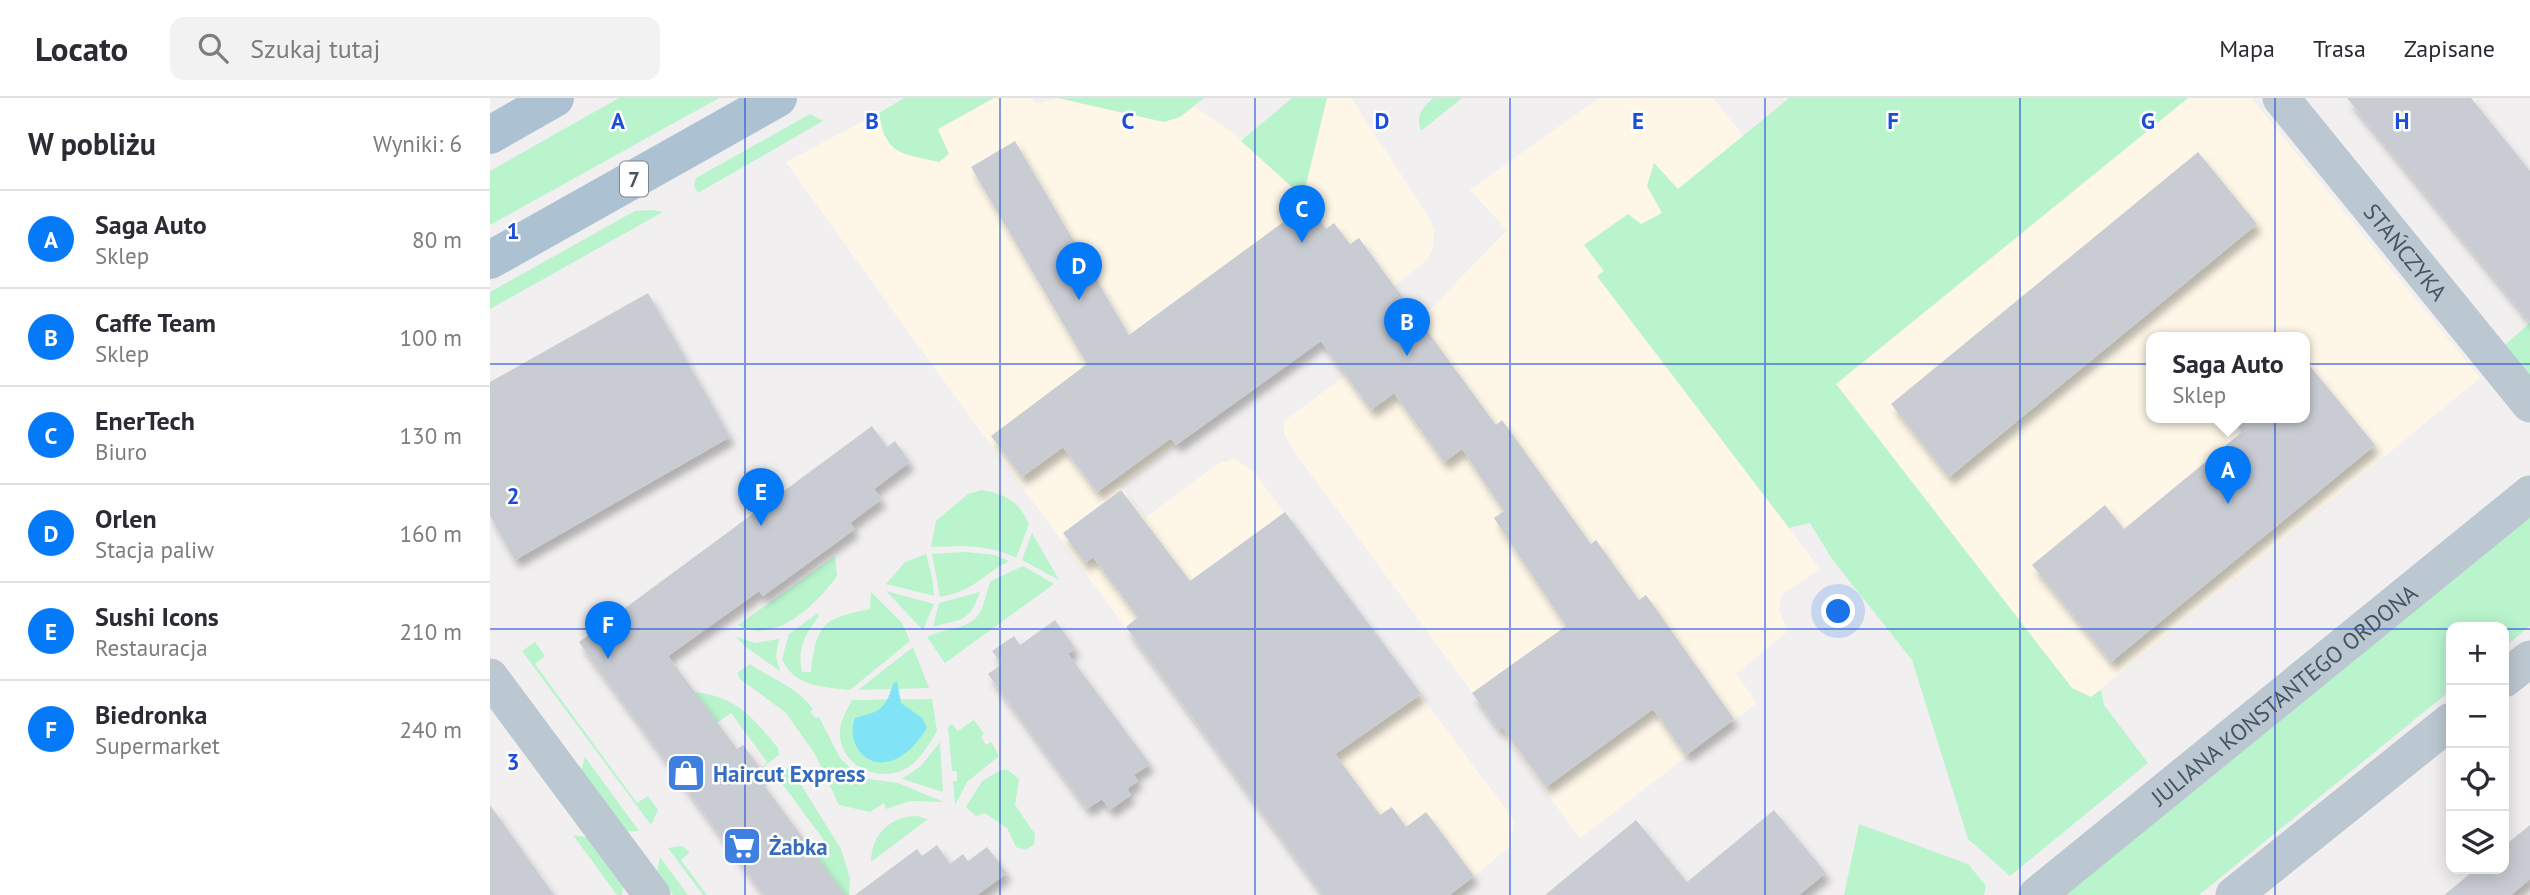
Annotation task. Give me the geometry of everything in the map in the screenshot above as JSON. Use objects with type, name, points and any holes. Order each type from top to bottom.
[{"type":"main road","points":[[490,135],[555,98]]},
{"type":"main road","name":"7","points":[[490,260],[778,98]]},
{"type":"street","name":"STAŃCZYKA","points":[[2281,98],[2530,404]]},
{"type":"street","name":"JULIANA KONSTANTEGO ORDONA","points":[[2037,895],[2530,494]]},
{"type":"street","points":[[2509,675],[2530,659]]},
{"type":"street","points":[[490,677],[652,895]]},
{"type":"street","points":[[2234,895],[2446,725]]},
{"type":"shaded area","points":[[994,98],[1032,98],[1036,104],[1058,98],[1164,122],[1180,117],[1194,106],[1234,134],[1303,196],[1327,98],[1351,98],[1427,214],[1434,230],[1433,248],[1428,259],[1395,286],[1120,486],[1145,518],[1218,464],[1234,459],[1253,471],[1514,820],[1510,846],[1452,895],[1323,895],[924,354],[786,162],[879,113],[883,136],[938,129]]},
{"type":"shaded area","points":[[1599,98],[1713,98],[1743,136],[1678,190],[1654,164],[1647,186],[1662,213],[1641,224],[1597,277],[1820,569],[1782,594],[1779,610],[1788,631],[1736,674],[1757,703],[1580,838],[1293,450],[1284,434],[1284,421],[1418,322],[1507,230],[1470,190]]},
{"type":"shaded area","points":[[2188,98],[2251,98],[2480,378],[2091,697],[2072,688],[1836,384]]},
{"type":"green space","points":[[619,98],[719,98],[490,225],[490,171]]},
{"type":"green space","points":[[904,98],[994,98],[938,129],[949,154],[939,162],[905,154],[891,145],[886,138],[879,113]]},
{"type":"green space","points":[[1058,98],[1204,98],[1180,117],[1164,122]]},
{"type":"green space","points":[[1292,98],[1327,98],[1303,197],[1241,141]]},
{"type":"green space","points":[[1433,98],[1462,98],[1421,131],[1421,113]]},
{"type":"green space","points":[[1789,98],[2188,98],[1836,384],[2072,688],[2091,697],[2101,690],[2104,705],[2148,763],[2010,876],[1968,839],[1912,660],[1832,559],[1810,523],[1789,528],[1597,276],[1604,271],[1584,245],[1628,214],[1641,224],[1662,213],[1647,186],[1654,163],[1678,189]]},
{"type":"green space","points":[[810,114],[823,121],[698,193],[694,186],[696,178]]},
{"type":"green space","points":[[635,211],[663,212],[490,309],[490,292]]},
{"type":"green space","points":[[2530,323],[2530,393],[2498,351]]},
{"type":"green space","points":[[981,490],[1011,500],[1025,516],[1029,524],[1016,558],[985,548],[931,547],[936,521],[968,494]]},
{"type":"green space","points":[[2530,510],[2530,626],[2509,643],[2509,622],[2446,622],[2446,694],[2199,895],[2060,895]]},
{"type":"green space","points":[[1032,533],[1059,580],[1022,560]]},
{"type":"green space","points":[[965,552],[995,555],[1009,561],[970,587],[940,597],[932,554]]},
{"type":"green space","points":[[926,554],[934,596],[886,584],[905,562]]},
{"type":"green space","points":[[835,556],[837,576],[818,598],[794,619],[766,630],[752,630],[738,625]]},
{"type":"green space","points":[[1023,566],[1054,584],[945,663],[927,637],[961,627],[974,620],[981,610],[991,581]]},
{"type":"green space","points":[[886,591],[934,604],[923,630]]},
{"type":"green space","points":[[871,592],[902,623],[910,641],[850,690],[811,684],[787,668],[782,659],[789,634],[818,613],[819,616],[803,642],[801,656],[802,672],[811,672],[816,643],[825,626],[841,616],[870,609]]},
{"type":"green space","points":[[980,592],[968,615],[933,627],[939,603]]},
{"type":"green space","points":[[735,636],[755,643],[779,639],[776,656],[780,671],[747,648]]},
{"type":"green space","points":[[535,642],[545,656],[535,664],[637,803],[648,796],[658,810],[651,825],[522,651]]},
{"type":"green space","points":[[913,647],[929,688],[858,690]]},
{"type":"green space","points":[[750,664],[792,689],[806,701],[813,709],[810,712],[816,718],[819,717],[840,758],[861,778],[898,783],[944,802],[910,801],[886,809],[884,803],[870,812],[839,805],[815,754],[785,712],[740,679],[737,673]]},
{"type":"green space","points":[[694,692],[722,699],[743,710],[778,748],[779,755],[761,769],[767,762],[731,713],[711,727]]},
{"type":"green space","points":[[932,699],[937,731],[922,754],[907,768],[890,774],[879,774],[859,767],[851,760],[841,741],[840,730],[852,700]]},
{"type":"green space","points":[[974,720],[984,734],[981,737],[986,745],[991,742],[999,756],[967,782],[955,805],[953,781],[957,781],[957,771],[952,771],[948,727],[952,724],[958,731]]},
{"type":"green space","points":[[940,742],[943,792],[902,779],[921,766]]},
{"type":"green space","points":[[585,757],[639,831],[626,831],[581,771]]},
{"type":"green space","points":[[790,767],[841,849],[850,878],[849,895],[845,895],[816,857],[829,847],[778,778],[765,787],[763,785]]},
{"type":"green space","points":[[1001,770],[1008,770],[1019,779],[1015,805],[1035,834],[1034,844],[1026,850],[1016,847],[1007,828],[985,813],[976,816],[966,807],[982,781]]},
{"type":"green space","points":[[917,816],[928,819],[871,862],[874,843],[884,829],[898,819]]},
{"type":"green space","points":[[1859,824],[1968,864],[1986,886],[1984,895],[1844,895]]},
{"type":"green space","points":[[573,835],[590,838],[623,885],[622,895],[617,895]]},
{"type":"green space","points":[[682,846],[690,852],[681,860],[707,895],[703,895],[668,848]]},
{"type":"green space","points":[[660,857],[688,895],[673,895],[657,873]]},
{"type":"water","points":[[897,681],[901,703],[922,718],[927,728],[907,752],[891,761],[873,761],[865,757],[855,744],[855,718],[881,708]]},
{"type":"building","points":[[2347,98],[2471,98],[2530,171],[2530,322]]},
{"type":"building","points":[[1015,141],[1129,335],[1308,204],[1326,229],[1334,223],[1350,244],[1359,238],[1496,425],[1502,420],[1591,544],[1596,540],[1639,600],[1646,595],[1734,719],[1686,755],[1653,709],[1546,787],[1502,727],[1499,730],[1472,693],[1566,626],[1494,518],[1504,511],[1462,449],[1444,462],[1394,393],[1371,410],[1321,341],[1176,445],[1171,438],[1097,492],[1063,447],[1022,477],[991,436],[1087,364],[971,167]]},
{"type":"building","points":[[2198,152],[2257,224],[1949,477],[1891,404]]},
{"type":"building","points":[[648,293],[730,437],[515,560],[490,516],[490,382]]},
{"type":"building","points":[[2310,366],[2375,445],[2111,662],[2032,565],[2105,505],[2124,529],[2242,432],[2235,423],[2310,423]]},
{"type":"building","points":[[872,426],[887,447],[895,441],[910,462],[874,489],[882,499],[850,523],[855,529],[763,596],[759,591],[668,656],[737,749],[743,745],[761,769],[755,773],[845,895],[764,895],[579,642]]},
{"type":"building","points":[[1121,490],[1190,581],[1285,512],[1421,694],[1335,754],[1380,815],[1392,807],[1406,827],[1426,812],[1474,876],[1449,895],[1323,895],[1126,627],[1138,617],[1093,557],[1085,563],[1063,533]]},
{"type":"building","points":[[1055,620],[1075,648],[1068,654],[1150,764],[1134,775],[1138,781],[1127,789],[1131,795],[1110,810],[1102,799],[1087,809],[988,674],[1002,664],[992,651],[1014,636],[1020,645]]},
{"type":"building","points":[[490,805],[554,895],[490,895]]},
{"type":"building","points":[[1774,810],[1826,873],[1799,895],[1545,895],[1636,820],[1687,882]]},
{"type":"building","points":[[2530,825],[2530,879],[2511,895],[2444,895],[2470,874],[2509,874],[2509,842]]},
{"type":"building","points":[[937,845],[950,864],[963,854],[968,861],[987,847],[1007,873],[977,895],[855,895],[917,849],[922,856]]},
{"type":"place","name":"EnerTech","points":[[1302,243]]},
{"type":"place","name":"Orlen","points":[[1079,300]]},
{"type":"place","name":"Caffe Team","points":[[1407,356]]},
{"type":"place","name":"Saga Auto","points":[[2228,504]]},
{"type":"place","name":"Sushi Icons","points":[[761,526]]},
{"type":"place","name":"Biedronka","points":[[608,659]]},
{"type":"place","name":"Haircut Express","points":[[686,773]]},
{"type":"place","name":"Żabka","points":[[742,846]]}]
